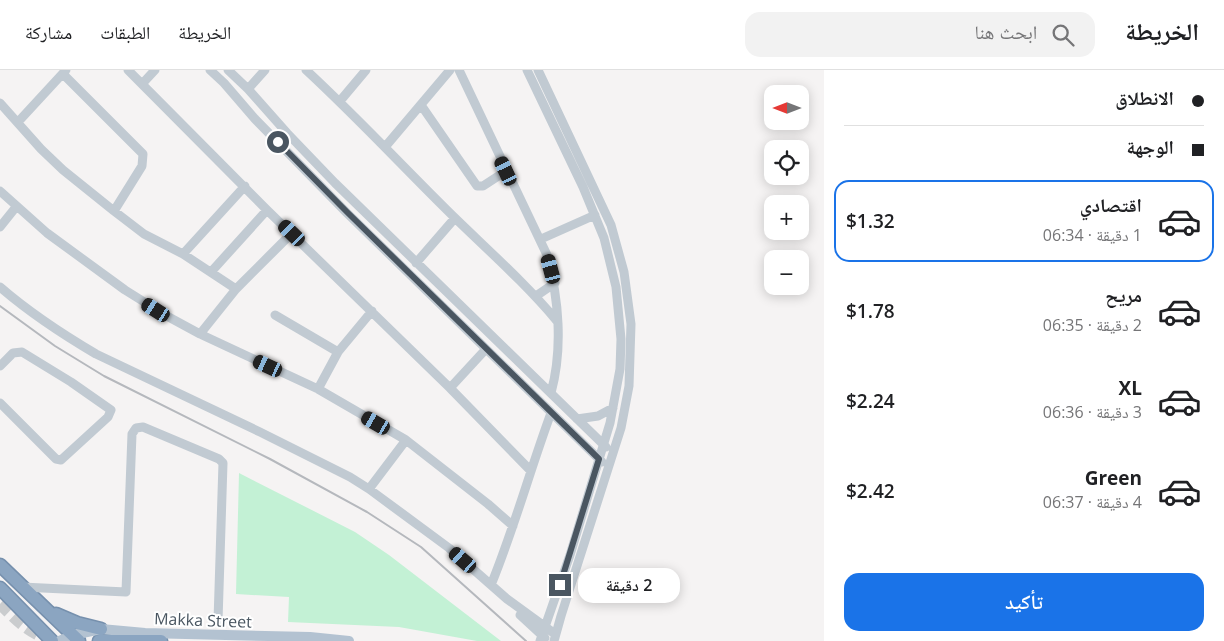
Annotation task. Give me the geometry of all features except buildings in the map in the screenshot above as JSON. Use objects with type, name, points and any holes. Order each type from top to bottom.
[{"type":"highway","points":[[0,565],[76,638]]},
{"type":"highway","points":[[0,588],[52,641]]},
{"type":"highway","points":[[44,608],[100,635],[161,641]]},
{"type":"main road","name":"Makka Street","points":[[59,641],[100,635],[145,633],[310,637],[349,641]]},
{"type":"street","points":[[128,70],[267,210],[450,388],[530,470]]},
{"type":"street","points":[[142,84],[155,70]]},
{"type":"street","points":[[210,70],[327,192],[608,467]]},
{"type":"street","points":[[228,70],[335,183],[603,444],[612,455]]},
{"type":"street","points":[[248,90],[265,70]]},
{"type":"street","points":[[306,70],[340,101],[455,218],[536,296],[557,321]]},
{"type":"street","points":[[340,101],[366,70]]},
{"type":"street","points":[[385,147],[450,70]]},
{"type":"street","points":[[459,70],[506,171],[541,240],[555,283],[557,368],[551,393]]},
{"type":"street","points":[[527,70],[604,238],[619,309],[621,339],[620,369],[614,408],[548,637]]},
{"type":"street","points":[[538,70],[606,212],[618,246],[625,278],[631,324],[631,367],[624,417],[548,637]]},
{"type":"street","points":[[18,122],[64,72],[143,154],[142,166],[114,211]]},
{"type":"street","points":[[0,103],[41,149],[63,170],[114,211],[144,234],[183,254],[236,289]]},
{"type":"street","points":[[421,104],[476,186],[483,186],[506,171]]},
{"type":"street","points":[[327,192],[335,183]]},
{"type":"street","points":[[183,254],[244,186]]},
{"type":"street","points":[[0,191],[16,207],[125,290],[165,316],[318,389],[406,440],[513,526]]},
{"type":"street","points":[[0,227],[16,207]]},
{"type":"street","points":[[211,272],[267,210]]},
{"type":"street","points":[[541,240],[595,215]]},
{"type":"street","points":[[416,263],[455,218]]},
{"type":"street","points":[[200,334],[236,289],[292,233]]},
{"type":"street","points":[[536,296],[555,283]]},
{"type":"street","points":[[0,287],[25,308],[70,339],[96,354],[260,432],[350,477],[369,489],[449,548],[514,603],[548,637]]},
{"type":"street","points":[[318,389],[338,352],[372,311]]},
{"type":"street","points":[[275,315],[338,352]]},
{"type":"street","points":[[450,388],[486,349]]},
{"type":"street","points":[[0,366],[13,353],[22,352],[111,410],[108,417],[61,460],[56,459],[0,403]]},
{"type":"street","points":[[577,419],[598,416],[614,408]]},
{"type":"street","points":[[491,585],[551,413]]},
{"type":"street","points":[[22,587],[126,592],[132,434],[136,428],[143,426],[219,459],[223,463],[218,621]]},
{"type":"street","points":[[369,489],[406,440]]},
{"type":"green space","points":[[239,473],[355,532],[389,555],[501,641],[477,641],[399,627],[288,622],[289,597],[236,594]]},
{"type":"tunnel","points":[[0,604],[29,630],[51,639]]},
{"type":"railway","points":[[0,306],[55,346],[104,376],[270,459],[367,512],[421,547],[526,641]]},
{"type":"route","points":[[278,142],[599,459],[560,585]]}]
